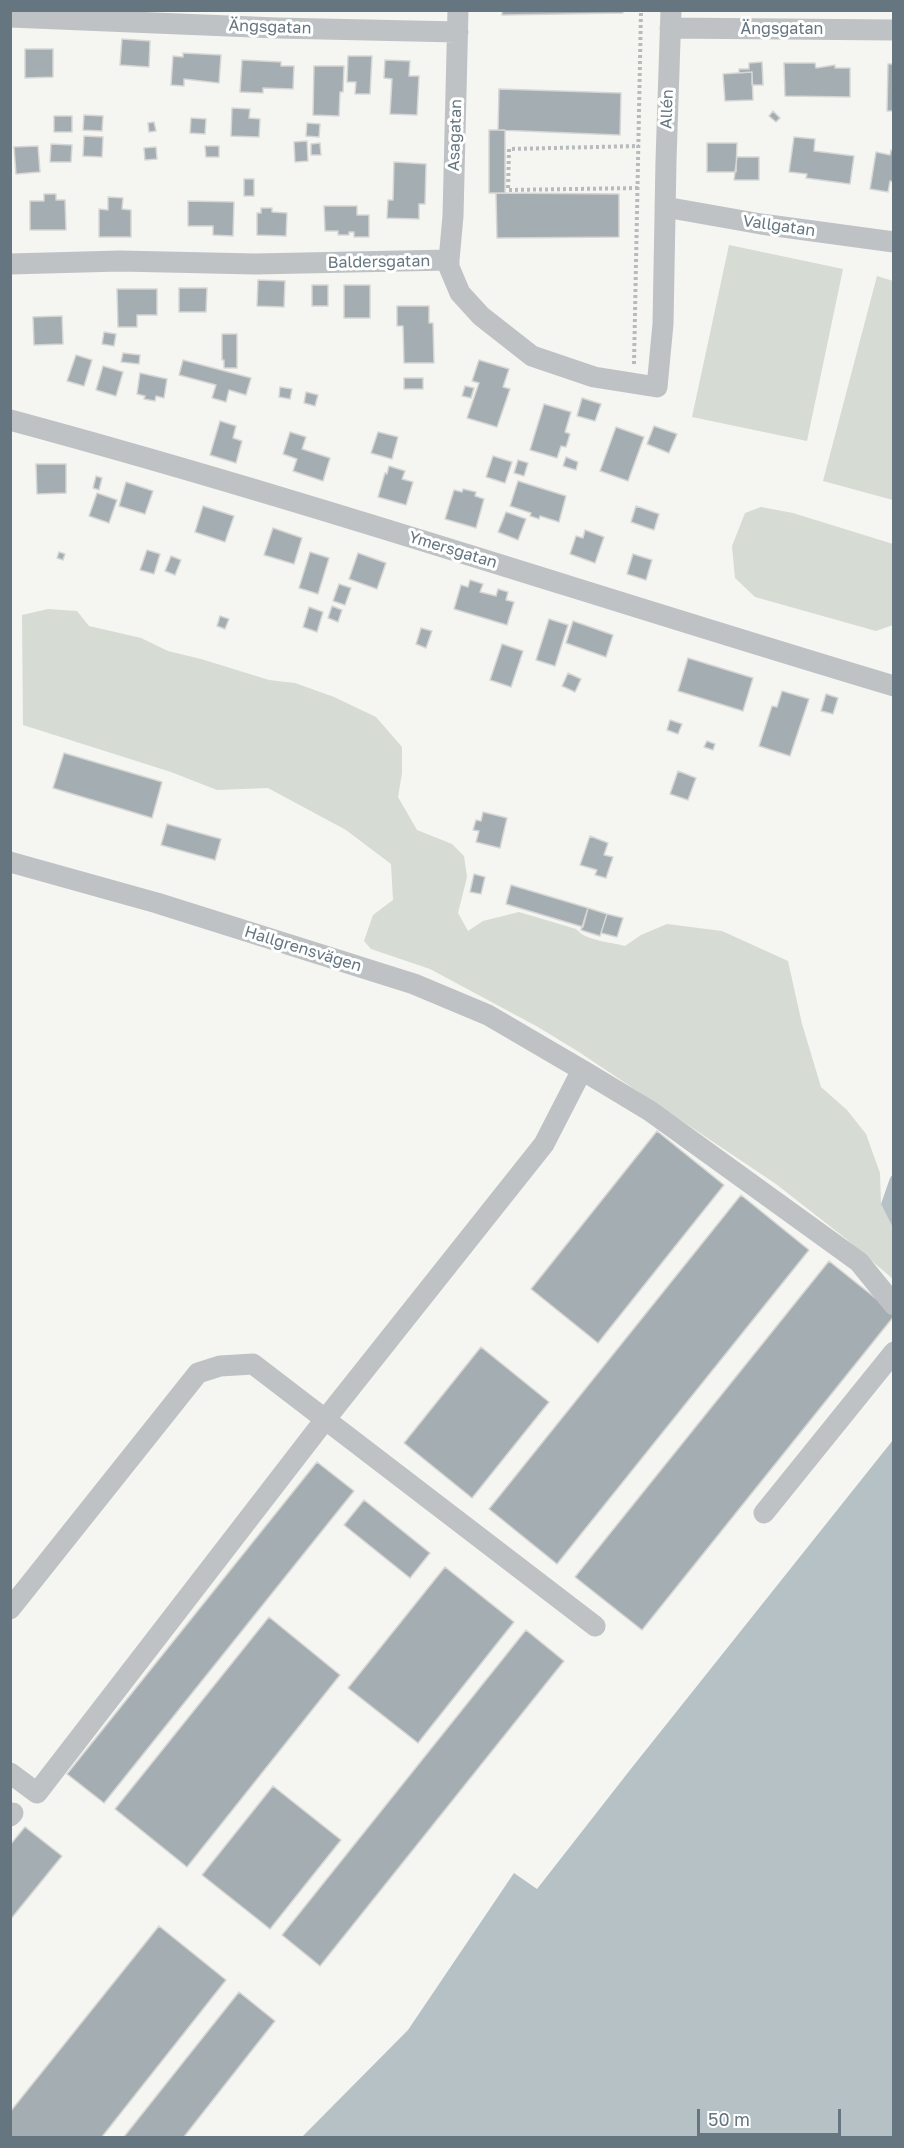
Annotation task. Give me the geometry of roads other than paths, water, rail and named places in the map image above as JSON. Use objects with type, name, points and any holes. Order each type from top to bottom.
[{"type":"street","name":"Asagatan","points":[[449,260],[453,216],[458,10]]},
{"type":"street","name":"Ängsgatan","points":[[10,17],[277,28],[458,32]]},
{"type":"street","name":"Ängsgatan","points":[[671,19],[894,30]]},
{"type":"street","name":"Allén","points":[[665,207],[671,19]]},
{"type":"street","name":"Vallgatan","points":[[665,207],[761,224],[894,242]]},
{"type":"street","name":"Baldersgatan","points":[[10,264],[120,261],[255,264],[449,260],[449,267],[460,293],[480,316],[532,356],[594,377],[657,387],[663,324],[665,207]]},
{"type":"street","name":"Ymersgatan","points":[[10,420],[373,526],[894,686]]},
{"type":"street","name":"Hallgrensvägen","points":[[10,862],[157,903],[414,984],[488,1015],[650,1111],[859,1262],[894,1305]]},
{"type":"street","points":[[10,1773],[37,1793],[324,1421],[544,1144],[582,1070]]},
{"type":"street","points":[[764,1513],[894,1352]]},
{"type":"street","points":[[10,1609],[198,1373],[220,1366],[252,1364],[595,1626]]}]
